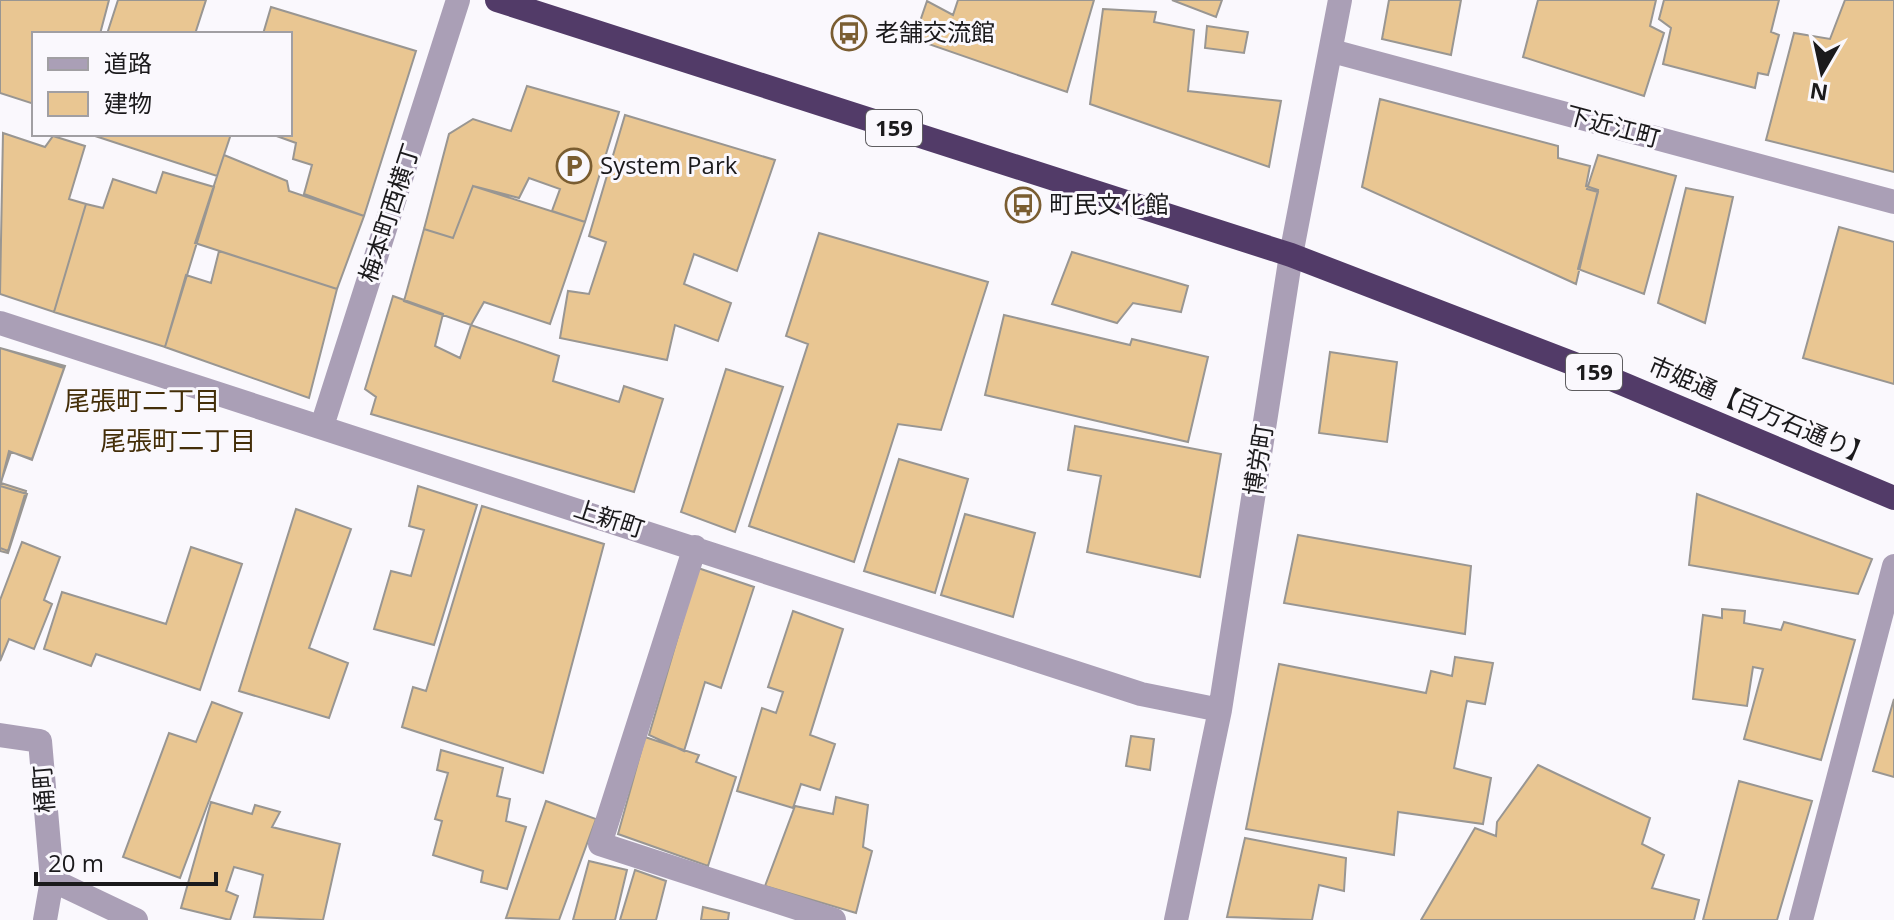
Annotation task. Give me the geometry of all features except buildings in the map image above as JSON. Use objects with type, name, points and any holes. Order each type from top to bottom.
[{"type":"highway","name":"159","points":[[497,0],[1291,255]]},
{"type":"highway","name":"市姫通【百万石通り】","points":[[1291,255],[1590,370],[1894,498]]},
{"type":"street","name":"梅本町西横丁","points":[[322,426],[458,0]]},
{"type":"street","name":"博労町","points":[[1176,920],[1220,710],[1291,255],[1340,0]]},
{"type":"street","name":"下近江町","points":[[1332,51],[1894,202]]},
{"type":"street","name":"上新町","points":[[0,323],[1141,694],[1220,710]]},
{"type":"street","points":[[695,547],[600,844],[834,920]]},
{"type":"street","points":[[1801,920],[1894,566]]},
{"type":"street","name":"桶町","points":[[0,735],[40,741],[52,880]]},
{"type":"street","points":[[45,920],[52,880],[136,920]]},
{"type":"place","name":"老舗交流館","points":[[849,33]]},
{"type":"place","name":"System Park","points":[[574,166]]},
{"type":"place","name":"町民文化館","points":[[1023,205]]},
{"type":"district","name":"尾張町二丁目","points":[[142,401]]},
{"type":"district","name":"尾張町二丁目","points":[[178,441]]}]
